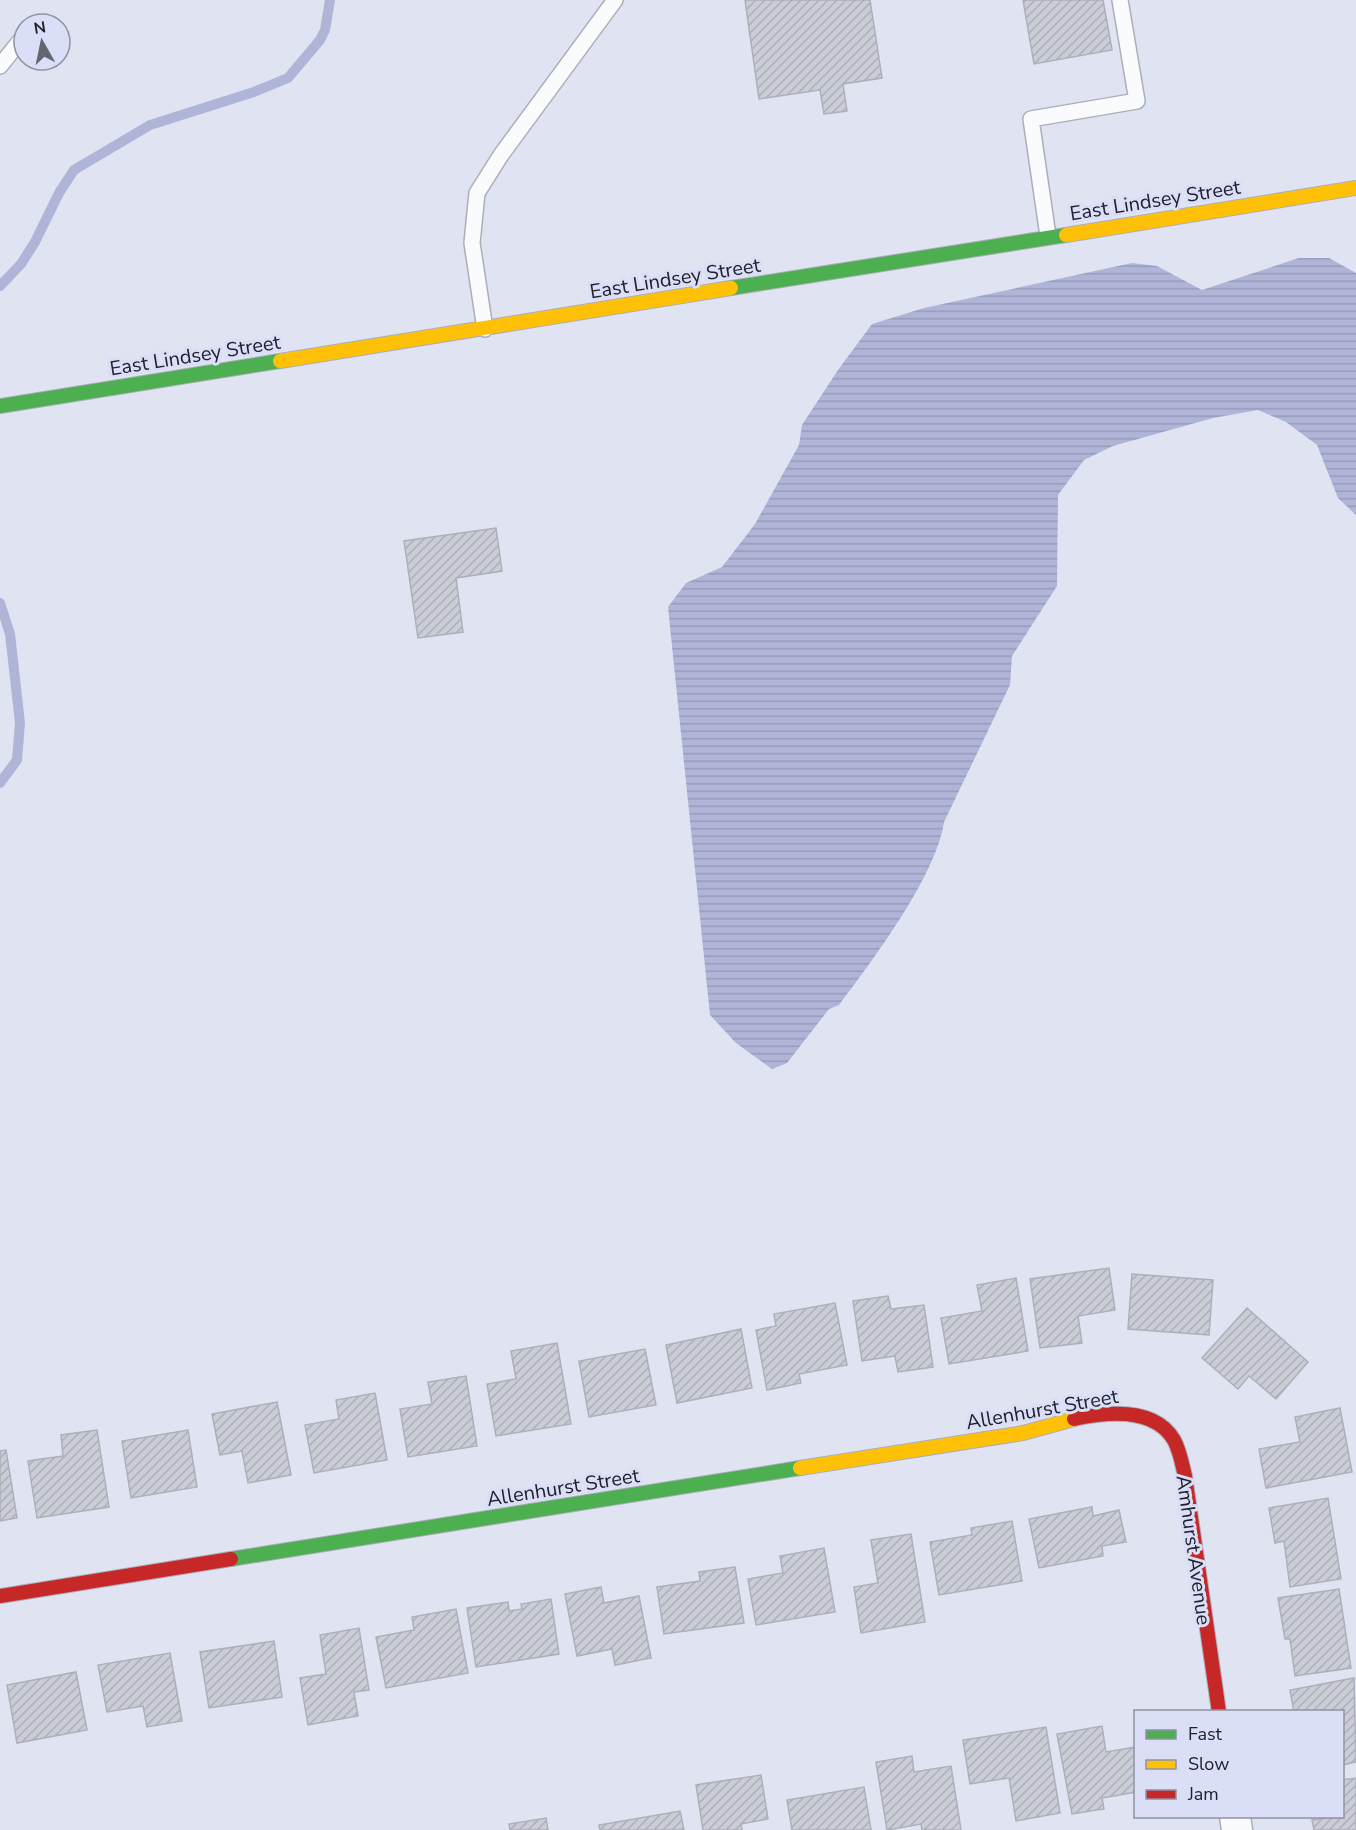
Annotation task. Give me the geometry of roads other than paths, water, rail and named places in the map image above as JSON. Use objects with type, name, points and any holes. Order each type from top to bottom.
[{"type":"street","name":"East Lindsey Street","points":[[0,406],[1356,188]]},
{"type":"street","name":"Allenhurst Street","points":[[0,1596],[1012,1435],[1113,1413],[1131,1414]]},
{"type":"street","name":"Amhurst Avenue","points":[[1131,1414],[1154,1421],[1169,1433],[1178,1446],[1185,1476],[1219,1710]]},
{"type":"lane","points":[[485,329],[472,243],[477,193],[501,155],[615,0]]},
{"type":"lane","points":[[1048,236],[1031,119],[1137,101],[1120,0]]},
{"type":"lane","points":[[0,66],[12,51]]},
{"type":"water","points":[[1299,258],[1329,258],[1356,273],[1356,515],[1338,498],[1317,445],[1286,422],[1258,410],[1213,418],[1113,446],[1084,460],[1058,495],[1057,586],[1012,656],[1010,685],[944,822],[939,844],[929,867],[901,917],[839,1005],[829,1009],[787,1063],[772,1069],[736,1043],[710,1015],[668,607],[686,583],[722,567],[755,524],[799,445],[802,425],[872,324],[924,308],[1132,263],[1157,266],[1202,290]]},
{"type":"waterway","points":[[0,286],[21,264],[74,170],[150,125],[254,92],[288,78],[320,40],[325,30],[330,0]]},
{"type":"waterway","points":[[0,603],[10,634],[20,723],[17,760],[0,783]]}]
